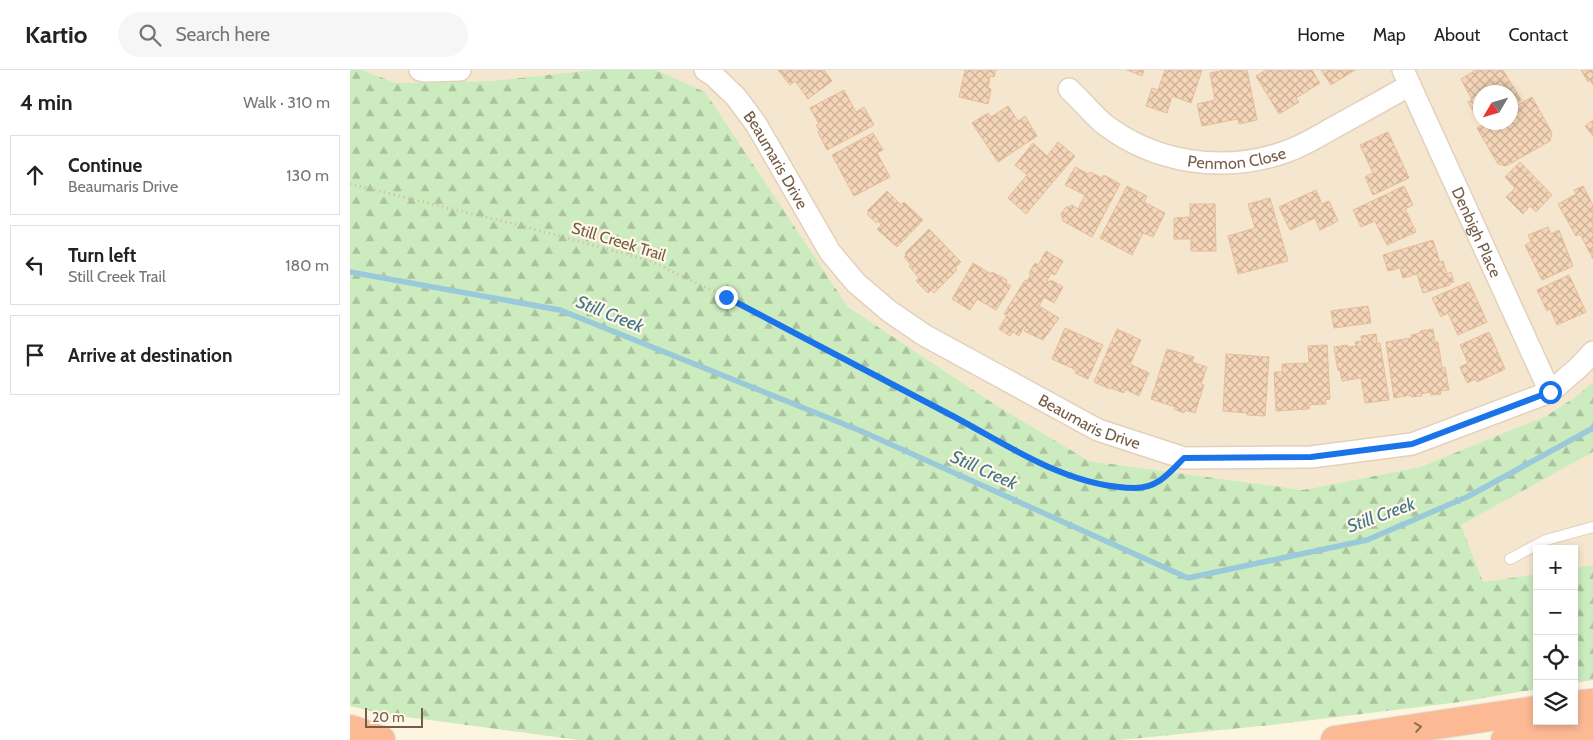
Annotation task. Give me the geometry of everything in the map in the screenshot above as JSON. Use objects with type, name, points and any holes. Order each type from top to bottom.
[{"type":"highway","points":[[1578,705],[1593,703]]},
{"type":"highway","points":[[1335,740],[1533,711]]},
{"type":"highway","points":[[1505,740],[1593,726]]},
{"type":"highway","points":[[350,729],[381,740]]},
{"type":"street","points":[[420,70],[425,72],[460,70]]},
{"type":"street","name":"Beaumaris Drive","points":[[705,70],[736,97],[756,124],[830,252],[856,283],[890,311],[924,335],[1098,430],[1184,458],[1311,457],[1412,444],[1550,392],[1593,352]]},
{"type":"street","name":"Penmon Close","points":[[1070,89],[1104,124],[1136,145],[1174,158],[1208,164],[1247,162],[1283,153],[1318,136],[1406,78]]},
{"type":"street","name":"Denbigh Place","points":[[1406,78],[1550,392]]},
{"type":"lane","points":[[1510,559],[1546,540],[1593,526]]},
{"type":"path","name":"Still Creek Trail","points":[[350,184],[518,225],[648,260],[726,297],[1053,470],[1102,484],[1136,488],[1162,481],[1184,458]]},
{"type":"shaded area","points":[[362,70],[592,70],[492,81],[396,83]]},
{"type":"shaded area","points":[[656,70],[1593,70],[1593,382],[1574,398],[1546,416],[1420,467],[1303,490],[1089,461],[994,404],[848,307],[705,93]]},
{"type":"shaded area","points":[[1593,452],[1593,565],[1578,567],[1578,545],[1533,545],[1533,575],[1483,582],[1461,525]]},
{"type":"green space","points":[[350,70],[362,70],[396,83],[492,81],[592,70],[656,70],[705,92],[848,307],[994,404],[1089,461],[1303,490],[1420,467],[1546,416],[1574,398],[1593,382],[1593,452],[1461,525],[1483,582],[1533,575],[1533,690],[1460,702],[1271,725],[1121,740],[579,740],[384,714],[350,706]]},
{"type":"green space","points":[[1593,565],[1593,680],[1578,682],[1578,590],[1578,567]]},
{"type":"building","points":[[778,70],[824,70],[832,81],[808,99],[795,81],[790,85]]},
{"type":"building","points":[[965,70],[996,70],[994,77],[990,76],[988,88],[991,89],[988,104],[959,97]]},
{"type":"building","points":[[1127,70],[1144,70],[1142,76]]},
{"type":"building","points":[[1165,70],[1202,70],[1191,103],[1172,96],[1167,113],[1146,106],[1152,88],[1158,90]]},
{"type":"building","points":[[1225,70],[1247,70],[1257,120],[1239,124],[1238,119],[1202,126],[1197,104],[1215,100],[1210,73]]},
{"type":"building","points":[[1266,70],[1312,70],[1320,83],[1296,98],[1299,102],[1279,114],[1256,76]]},
{"type":"building","points":[[1321,70],[1355,70],[1331,85]]},
{"type":"building","points":[[1476,70],[1503,70],[1512,85],[1473,85],[1473,111],[1468,102],[1472,100],[1461,79]]},
{"type":"building","points":[[1581,70],[1593,70],[1593,85],[1590,80],[1588,82]]},
{"type":"building","points":[[844,90],[856,112],[864,107],[874,125],[827,150],[818,132],[820,131],[816,125],[819,124],[810,108]]},
{"type":"building","points":[[1532,97],[1552,133],[1550,141],[1506,166],[1498,164],[1478,130],[1518,130],[1518,105]]},
{"type":"building","points":[[1008,106],[1018,121],[1025,116],[1037,136],[998,162],[972,123],[988,113],[991,117]]},
{"type":"building","points":[[1593,120],[1593,136],[1585,126]]},
{"type":"building","points":[[1388,132],[1409,178],[1373,195],[1365,177],[1373,173],[1360,145]]},
{"type":"building","points":[[873,133],[883,150],[877,153],[890,177],[854,196],[832,155]]},
{"type":"building","points":[[1058,142],[1075,156],[1026,214],[1008,198],[1027,175],[1015,165],[1033,143],[1047,156]]},
{"type":"building","points":[[1520,162],[1552,195],[1536,212],[1530,206],[1523,214],[1506,197],[1515,188],[1505,177]]},
{"type":"building","points":[[1075,167],[1088,174],[1090,172],[1102,178],[1104,175],[1120,184],[1092,237],[1063,221],[1061,214],[1065,208],[1072,205],[1078,209],[1085,195],[1065,185]]},
{"type":"building","points":[[1127,186],[1147,196],[1144,202],[1165,213],[1153,237],[1143,233],[1132,255],[1100,238]]},
{"type":"building","points":[[1404,186],[1413,205],[1405,209],[1416,232],[1387,245],[1375,221],[1361,227],[1353,210]]},
{"type":"building","points":[[1583,186],[1593,205],[1593,259],[1580,234],[1576,236],[1558,204],[1576,194],[1574,190]]},
{"type":"building","points":[[1316,190],[1322,204],[1329,201],[1338,221],[1320,230],[1315,218],[1290,230],[1279,207]]},
{"type":"building","points":[[887,191],[901,205],[904,202],[923,220],[897,247],[877,229],[881,225],[878,221],[876,223],[867,214],[869,212],[867,211]]},
{"type":"building","points":[[1270,198],[1288,261],[1238,274],[1228,236],[1255,228],[1248,204]]},
{"type":"building","points":[[1190,204],[1215,204],[1216,251],[1191,251],[1191,239],[1174,239],[1174,218],[1190,217]]},
{"type":"building","points":[[1548,227],[1551,234],[1559,230],[1573,266],[1542,280],[1525,245],[1531,242],[1528,235]]},
{"type":"building","points":[[929,229],[961,262],[955,268],[957,270],[934,293],[931,290],[928,293],[916,281],[919,278],[904,257],[905,253]]},
{"type":"building","points":[[1433,240],[1440,262],[1443,261],[1447,274],[1451,272],[1454,282],[1450,283],[1450,285],[1423,293],[1417,274],[1403,278],[1400,268],[1388,271],[1383,255]]},
{"type":"building","points":[[1046,251],[1063,261],[1055,275],[1051,273],[1047,281],[1051,280],[1063,287],[1054,303],[1044,297],[1039,306],[1059,318],[1043,340],[1024,331],[1026,327],[1024,326],[1019,336],[1013,332],[1010,336],[999,329],[1007,315],[1004,314],[1025,280],[1027,281],[1035,263],[1038,265]]},
{"type":"building","points":[[973,263],[991,274],[992,272],[1007,280],[1006,283],[1011,286],[996,310],[977,299],[970,310],[952,299]]},
{"type":"building","points":[[1569,275],[1586,312],[1557,325],[1550,309],[1547,311],[1537,290]]},
{"type":"building","points":[[1469,282],[1487,322],[1458,335],[1448,313],[1441,317],[1432,298]]},
{"type":"building","points":[[1368,306],[1371,323],[1334,328],[1331,311]]},
{"type":"building","points":[[1065,328],[1103,345],[1088,379],[1075,373],[1076,370],[1052,359]]},
{"type":"building","points":[[1117,329],[1141,340],[1130,364],[1149,373],[1139,396],[1125,389],[1124,393],[1094,382]]},
{"type":"building","points":[[1433,329],[1435,342],[1438,342],[1442,368],[1445,367],[1449,390],[1440,391],[1441,394],[1431,395],[1430,392],[1421,394],[1422,396],[1411,397],[1411,395],[1394,398],[1386,342],[1412,338],[1411,335],[1420,333],[1420,331]]},
{"type":"building","points":[[1489,332],[1505,369],[1477,382],[1476,379],[1467,383],[1460,367],[1468,363],[1460,345]]},
{"type":"building","points":[[1376,334],[1377,343],[1380,343],[1389,400],[1365,403],[1361,378],[1342,381],[1340,370],[1338,371],[1334,347],[1356,346],[1355,342],[1362,341],[1361,336]]},
{"type":"building","points":[[1327,345],[1330,399],[1325,400],[1326,404],[1309,405],[1309,409],[1276,411],[1274,372],[1282,372],[1282,364],[1309,363],[1308,346]]},
{"type":"building","points":[[1167,349],[1194,357],[1192,362],[1207,367],[1201,384],[1204,385],[1195,413],[1185,410],[1184,413],[1174,409],[1175,407],[1151,399]]},
{"type":"building","points":[[1226,354],[1269,357],[1265,416],[1223,411]]},
{"type":"waterway","name":"Still Creek","points":[[350,272],[560,310],[861,431],[1188,578],[1367,540],[1469,496],[1593,428]]},
{"type":"route","points":[[726,297],[1053,470],[1102,484],[1136,488],[1162,481],[1184,458],[1311,457],[1412,444],[1550,392]]}]
